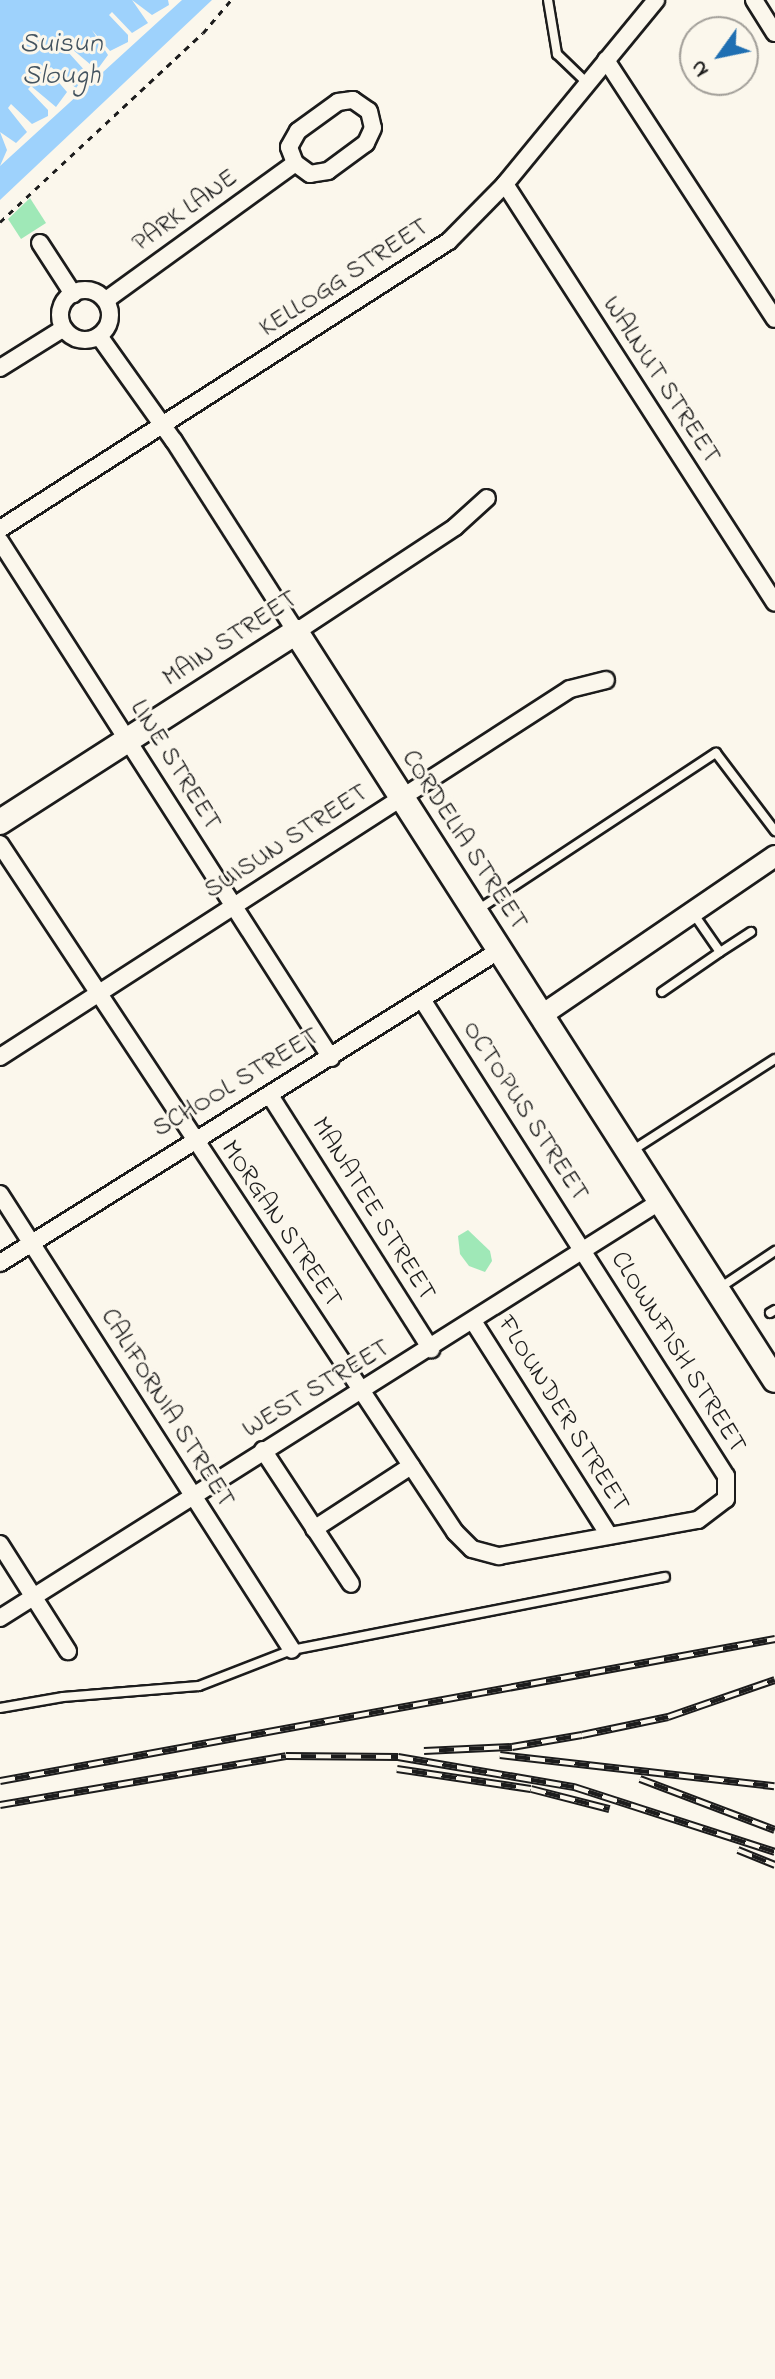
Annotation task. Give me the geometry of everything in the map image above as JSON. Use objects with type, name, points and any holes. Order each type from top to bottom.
[{"type":"main road","name":"MAIN STREET","points":[[0,822],[296,632]]},
{"type":"main road","name":"CORDELIA STREET","points":[[296,632],[775,1380]]},
{"type":"street","name":"KELLOGG STREET","points":[[0,529],[449,241],[505,184],[656,0]]},
{"type":"street","points":[[754,0],[775,33]]},
{"type":"street","points":[[606,60],[775,319]]},
{"type":"street","points":[[353,100],[369,111],[373,128],[366,143],[328,171],[310,174],[295,163],[289,147],[298,131],[338,102],[353,100]]},
{"type":"street","name":"PARK LANE","points":[[106,300],[295,163]]},
{"type":"street","name":"WALNUT STREET","points":[[505,184],[775,603]]},
{"type":"street","points":[[40,243],[73,294]]},
{"type":"street","points":[[94,292],[106,300],[109,324],[99,336],[84,340],[64,328],[60,313],[73,294],[94,292]]},
{"type":"street","points":[[0,368],[64,328]]},
{"type":"street","name":"CORDELIA STREET","points":[[99,336],[296,632]]},
{"type":"street","name":"MAIN STREET","points":[[296,632],[455,527],[487,498]]},
{"type":"street","name":"LINE STREET","points":[[0,541],[331,1058]]},
{"type":"street","name":"SUISUN STREET","points":[[0,1057],[570,689],[606,680]]},
{"type":"street","name":"MORGAN STREET","points":[[0,844],[455,1532],[480,1555],[499,1556],[609,1535]]},
{"type":"street","points":[[542,1015],[775,856]]},
{"type":"street","name":"SCHOOL STREET","points":[[0,1263],[178,1149],[197,1144],[500,950]]},
{"type":"street","name":"OCTOPUS STREET","points":[[423,1001],[584,1250]]},
{"type":"street","name":"MANATEE STREET","points":[[271,1097],[431,1349]]},
{"type":"street","name":"CALIFORNIA STREET","points":[[0,1194],[292,1650]]},
{"type":"street","name":"WEST STREET","points":[[0,1618],[263,1450],[363,1392],[659,1202]]},
{"type":"street","name":"CLOWNFISH STREET","points":[[584,1250],[730,1487],[718,1509],[698,1520],[609,1535]]},
{"type":"street","name":"FLOUNDER STREET","points":[[473,1321],[609,1535]]},
{"type":"street","points":[[263,1450],[351,1584]]},
{"type":"street","points":[[314,1529],[411,1466]]},
{"type":"street","points":[[0,1544],[68,1651]]},
{"type":"lane","points":[[548,0],[557,54],[587,83]]},
{"type":"lane","points":[[476,912],[716,753],[775,831]]},
{"type":"lane","points":[[693,913],[720,952]]},
{"type":"lane","points":[[662,992],[751,932]]},
{"type":"lane","points":[[630,1153],[775,1059]]},
{"type":"lane","points":[[717,1289],[775,1251]]},
{"type":"lane","points":[[0,1708],[63,1697],[199,1686],[292,1650],[665,1577]]},
{"type":"path","points":[[0,222],[203,33],[231,0]]},
{"type":"green space","points":[[30,198],[46,223],[21,239],[8,219]]},
{"type":"green space","points":[[468,1230],[490,1251],[492,1261],[485,1272],[469,1266],[460,1254],[458,1236]]},
{"type":"water","name":"Suisun Slough","points":[[0,0],[212,0],[0,200]]},
{"type":"pier","points":[[132,0],[152,15],[169,5],[168,0],[182,0],[0,166],[7,150],[0,132],[16,143],[27,132],[8,108],[11,104],[32,124],[48,116],[48,110],[28,89],[31,86],[56,107],[67,92],[48,70],[51,67],[76,88],[87,73],[68,52],[72,49],[97,70],[108,55],[92,30],[110,51],[128,42],[128,35],[109,15],[112,12],[132,33],[148,23]]},
{"type":"railway","points":[[0,1781],[775,1639]]},
{"type":"railway","points":[[424,1751],[512,1747],[582,1735],[668,1717],[775,1680]]},
{"type":"railway","points":[[500,1755],[774,1786]]},
{"type":"railway","points":[[0,1805],[286,1756],[398,1757],[574,1787],[775,1852]]},
{"type":"railway","points":[[397,1769],[531,1789],[609,1809]]},
{"type":"railway","points":[[640,1779],[775,1830]]},
{"type":"railway","points":[[738,1850],[775,1865]]}]
